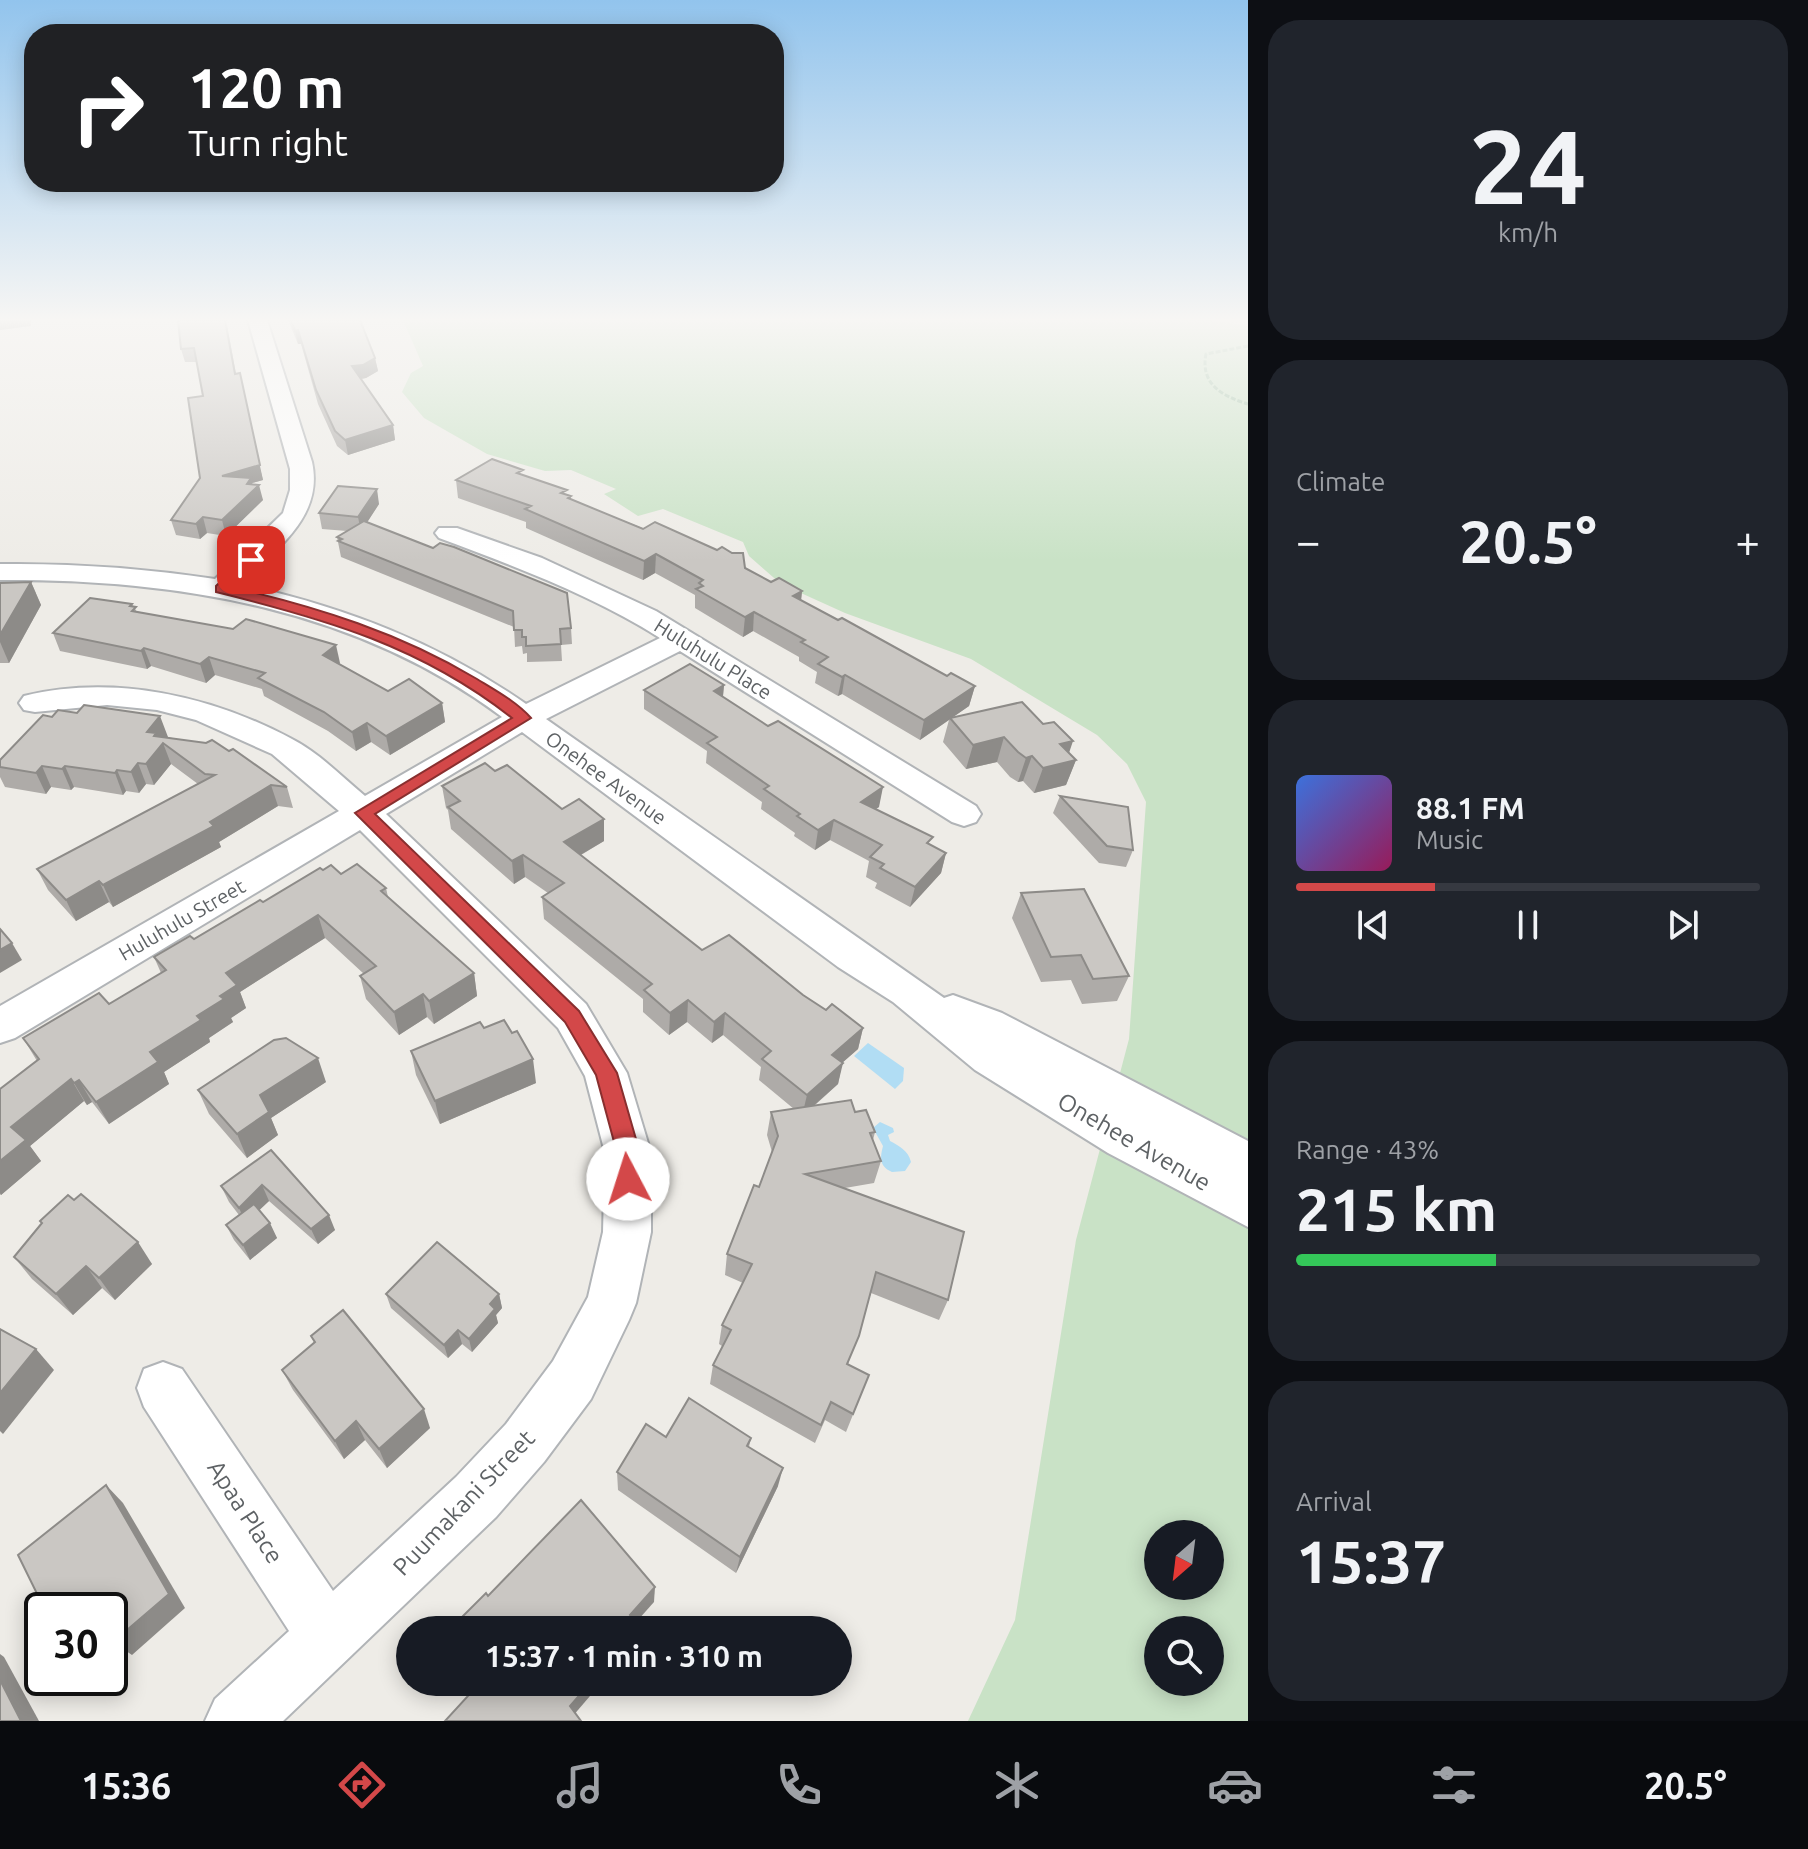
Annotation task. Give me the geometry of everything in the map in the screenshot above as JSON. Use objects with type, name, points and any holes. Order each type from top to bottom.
[{"type":"street","points":[[221,589],[294,516],[302,501],[304,476],[281,400]]},
{"type":"street","name":"Huluhulu Place","points":[[448,533],[575,581],[681,639],[964,814]]},
{"type":"street","name":"Onehee Avenue","points":[[0,572],[133,576],[221,589],[357,626],[428,656],[491,694],[852,956],[907,991],[990,1058],[1124,1139],[1248,1205]]},
{"type":"street","name":"Huluhulu Street","points":[[0,1026],[523,718],[681,639]]},
{"type":"street","name":"Puumakani Street","points":[[35,703],[107,696],[157,701],[207,713],[283,747],[364,813],[572,1016],[606,1073],[628,1153],[627,1232],[611,1303],[572,1380],[525,1443],[466,1507],[237,1721]]},
{"type":"street","name":"Onehee Avenue","points":[[907,991],[987,1025],[1248,1164]]},
{"type":"street","name":"Apaa Place","points":[[163,1388],[327,1635]]},
{"type":"green space","points":[[409,400],[1248,400],[1248,1721],[968,1721],[1015,1620],[1076,1240],[1129,1039],[1146,802],[1127,764],[1097,735],[971,659],[845,613],[781,584],[749,556],[743,542],[663,509],[638,516],[604,494],[616,489],[571,470],[545,471],[487,454],[424,418]]},
{"type":"water","points":[[868,1043],[904,1068],[903,1081],[895,1089],[854,1056]]},
{"type":"water","points":[[880,1122],[893,1128],[894,1132],[888,1135],[890,1141],[908,1154],[911,1162],[905,1171],[892,1172],[883,1164],[883,1146],[873,1128]]},
{"type":"building","points":[[188,400],[246,400],[260,465],[222,476],[251,478],[247,484],[259,485],[222,520],[203,517],[196,524],[171,520],[200,478]]},
{"type":"building","points":[[321,400],[376,400],[393,425],[345,440],[335,431]]},
{"type":"building","points":[[492,459],[523,470],[517,473],[567,490],[561,493],[571,496],[568,498],[643,529],[655,522],[717,550],[722,547],[732,553],[743,553],[745,568],[771,582],[779,578],[802,591],[793,596],[838,620],[842,618],[947,676],[951,673],[975,686],[924,720],[845,675],[842,677],[818,664],[828,657],[801,642],[805,640],[754,612],[745,617],[696,589],[703,586],[699,583],[703,580],[656,554],[644,561],[525,509],[531,506],[456,480]]},
{"type":"building","points":[[338,486],[377,489],[358,517],[319,513]]},
{"type":"building","points":[[364,521],[433,548],[440,543],[454,547],[567,593],[571,628],[560,629],[561,644],[526,646],[522,630],[514,630],[513,611],[338,541],[342,539],[337,537]]},
{"type":"building","points":[[31,582],[0,635],[0,583]]},
{"type":"building","points":[[90,598],[132,604],[130,606],[136,607],[132,611],[233,629],[246,619],[336,645],[323,655],[388,691],[409,679],[442,703],[386,736],[367,723],[352,732],[324,712],[258,678],[265,673],[209,657],[200,664],[144,648],[141,651],[53,633]]},
{"type":"building","points":[[690,664],[724,685],[714,691],[768,726],[778,721],[883,787],[861,802],[933,837],[927,843],[946,853],[915,887],[880,868],[884,864],[870,857],[882,845],[834,820],[818,830],[797,816],[800,814],[764,789],[769,786],[707,743],[717,737],[644,690]]},
{"type":"building","points":[[1022,702],[1043,724],[1054,722],[1073,741],[1060,744],[1076,760],[1043,768],[1032,756],[1026,758],[1018,752],[1004,737],[973,745],[950,718]]},
{"type":"building","points":[[84,705],[160,716],[147,732],[156,733],[154,736],[206,743],[212,740],[229,751],[233,749],[287,787],[271,785],[210,822],[214,826],[103,885],[99,881],[66,900],[37,869],[215,775],[205,774],[163,743],[146,764],[138,763],[131,772],[42,766],[36,773],[0,767],[0,760],[43,715],[52,717],[58,710],[77,713]]},
{"type":"building","points":[[485,763],[495,771],[507,765],[562,809],[579,799],[604,819],[564,842],[702,950],[729,935],[803,995],[826,1010],[832,1004],[863,1028],[832,1055],[843,1063],[807,1095],[762,1059],[771,1051],[725,1013],[714,1022],[688,1000],[670,1013],[644,990],[652,984],[542,897],[564,883],[523,855],[512,861],[448,807],[460,801],[442,786]]},
{"type":"building","points":[[1060,796],[1128,807],[1133,850],[1107,846]]},
{"type":"building","points":[[357,864],[386,888],[381,891],[474,973],[429,1001],[423,994],[394,1012],[360,976],[376,966],[318,915],[226,973],[237,985],[220,996],[224,999],[197,1016],[201,1020],[150,1052],[158,1062],[96,1102],[79,1080],[74,1083],[71,1079],[11,1127],[26,1140],[0,1161],[0,1089],[39,1059],[23,1038],[99,993],[109,1004],[166,970],[154,957],[190,936],[194,939],[320,868],[323,870],[331,865],[341,874]]},
{"type":"building","points":[[1084,889],[1129,976],[1093,979],[1081,955],[1051,957],[1021,893]]},
{"type":"building","points":[[0,929],[12,943],[0,950]]},
{"type":"building","points":[[504,1020],[512,1033],[517,1031],[533,1059],[435,1101],[411,1051],[480,1022],[484,1028]]},
{"type":"building","points":[[286,1038],[318,1058],[260,1095],[269,1112],[237,1134],[198,1090],[274,1040]]},
{"type":"building","points":[[851,1100],[855,1112],[866,1110],[875,1132],[870,1133],[881,1161],[805,1174],[964,1232],[948,1300],[876,1272],[859,1336],[847,1364],[869,1375],[853,1414],[831,1402],[821,1425],[713,1365],[731,1330],[722,1325],[752,1264],[727,1254],[754,1185],[759,1187],[778,1136],[771,1112]]},
{"type":"building","points":[[271,1150],[329,1215],[311,1229],[262,1185],[239,1208],[221,1186]]},
{"type":"building","points":[[81,1194],[138,1242],[99,1278],[86,1266],[56,1294],[14,1257],[42,1223],[40,1221],[68,1195],[74,1200]]},
{"type":"building","points":[[254,1204],[270,1223],[243,1245],[226,1225]]},
{"type":"building","points":[[437,1242],[499,1294],[490,1304],[495,1309],[469,1339],[458,1330],[444,1345],[386,1294]]},
{"type":"building","points":[[343,1310],[424,1409],[379,1449],[356,1421],[335,1441],[282,1370],[315,1342],[311,1336]]},
{"type":"building","points":[[0,1329],[36,1349],[0,1393]]},
{"type":"building","points":[[689,1398],[751,1438],[747,1446],[783,1468],[740,1557],[617,1472],[646,1424],[666,1437]]},
{"type":"building","points":[[106,1485],[169,1594],[128,1629],[128,1592],[36,1592],[18,1555]]},
{"type":"building","points":[[581,1500],[655,1587],[631,1616],[463,1616],[486,1593],[488,1596]]},
{"type":"building","points":[[0,1680],[21,1721],[0,1721]]},
{"type":"building","points":[[468,1696],[579,1696],[570,1706],[581,1721],[445,1721]]},
{"type":"route","points":[[251,560],[221,589],[357,626],[428,656],[491,694],[523,718],[364,813],[572,1016],[606,1073],[628,1153],[628,1179]]}]
